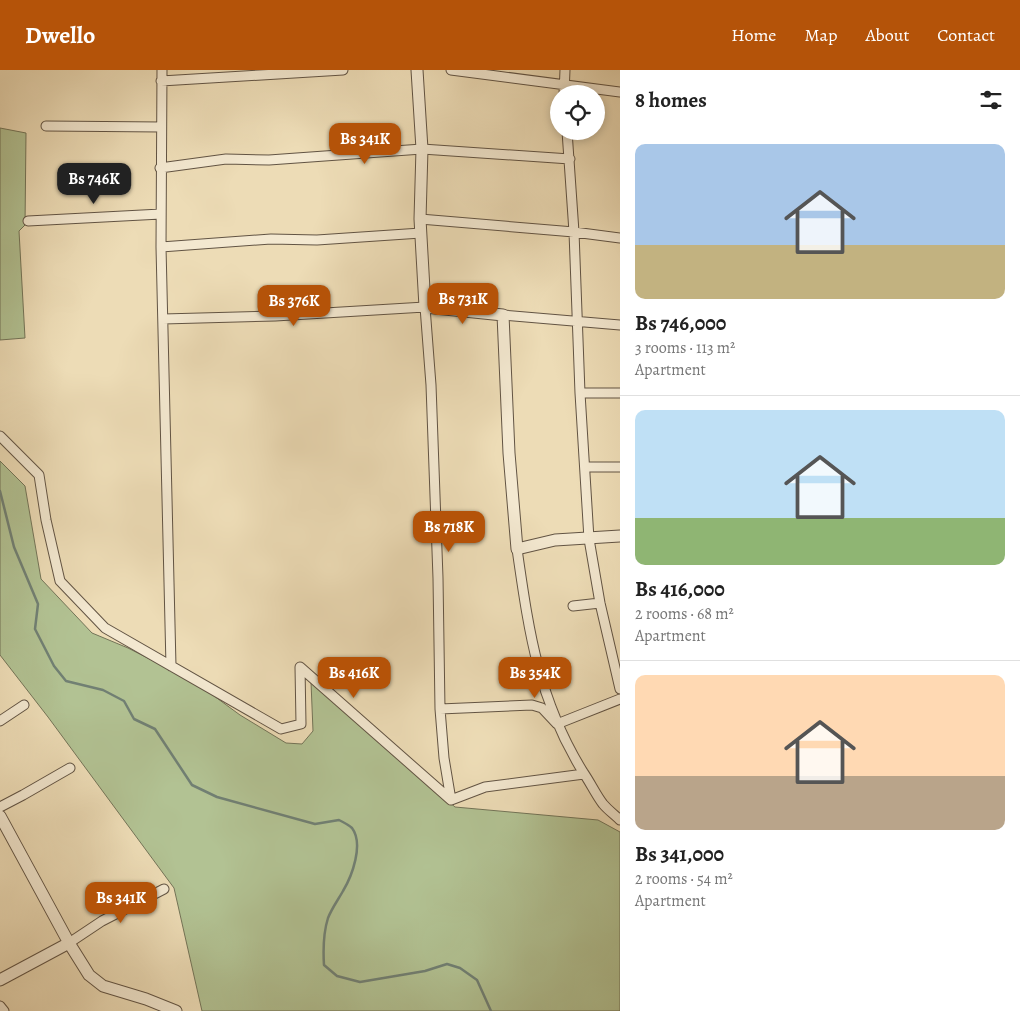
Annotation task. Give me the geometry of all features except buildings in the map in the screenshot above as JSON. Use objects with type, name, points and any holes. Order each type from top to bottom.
[{"type":"street","points":[[162,70],[161,248],[171,666]]},
{"type":"street","points":[[162,81],[246,73],[343,70]]},
{"type":"street","points":[[417,70],[422,149],[420,219],[431,385],[440,709],[444,758],[451,800]]},
{"type":"street","points":[[451,70],[550,87]]},
{"type":"street","points":[[564,85],[565,70]]},
{"type":"street","points":[[605,91],[620,92]]},
{"type":"street","points":[[46,126],[161,127]]},
{"type":"street","points":[[568,140],[574,232],[576,322],[590,539],[600,603],[620,689]]},
{"type":"street","points":[[160,168],[226,159],[269,160],[422,149],[570,159]]},
{"type":"street","points":[[28,221],[161,214]]},
{"type":"street","points":[[420,219],[574,232],[620,238]]},
{"type":"street","points":[[161,248],[271,239],[317,240],[421,233]]},
{"type":"street","points":[[163,320],[425,308],[620,326]]},
{"type":"street","points":[[503,316],[509,453],[517,549],[540,678],[557,724],[570,751],[603,804],[620,820]]},
{"type":"street","points":[[580,393],[620,393]]},
{"type":"street","points":[[0,436],[39,475],[46,520],[60,581],[105,628],[281,729],[301,724],[300,667],[451,800]]},
{"type":"street","points":[[586,467],[620,467]]},
{"type":"street","points":[[517,549],[555,540],[620,536]]},
{"type":"street","points":[[574,606],[600,603]]},
{"type":"street","points":[[557,724],[620,699]]},
{"type":"street","points":[[0,721],[24,705]]},
{"type":"street","points":[[440,709],[532,705],[542,708],[557,724]]},
{"type":"street","points":[[0,806],[70,768]]},
{"type":"street","points":[[451,800],[485,787],[584,774]]},
{"type":"street","points":[[0,816],[69,943],[89,975],[103,986],[146,999],[176,1011]]},
{"type":"street","points":[[0,980],[69,943],[102,921],[164,890]]},
{"type":"street","points":[[0,1006],[4,1011]]},
{"type":"green space","points":[[0,128],[26,133],[25,225],[19,231],[25,338],[0,340]]},
{"type":"green space","points":[[0,461],[25,486],[41,579],[92,633],[128,648],[195,682],[240,715],[286,743],[302,744],[313,731],[311,682],[455,807],[598,820],[620,832],[620,1011],[202,1011],[174,888],[0,655]]},
{"type":"waterway","points":[[0,491],[14,547],[38,604],[35,629],[54,666],[66,681],[103,690],[124,701],[134,719],[155,729],[192,785],[217,797],[315,824],[339,820],[352,828],[357,842],[357,851],[353,869],[328,918],[325,930],[324,965],[337,976],[360,982],[425,971],[447,964],[460,968],[477,980],[491,1011]]}]
